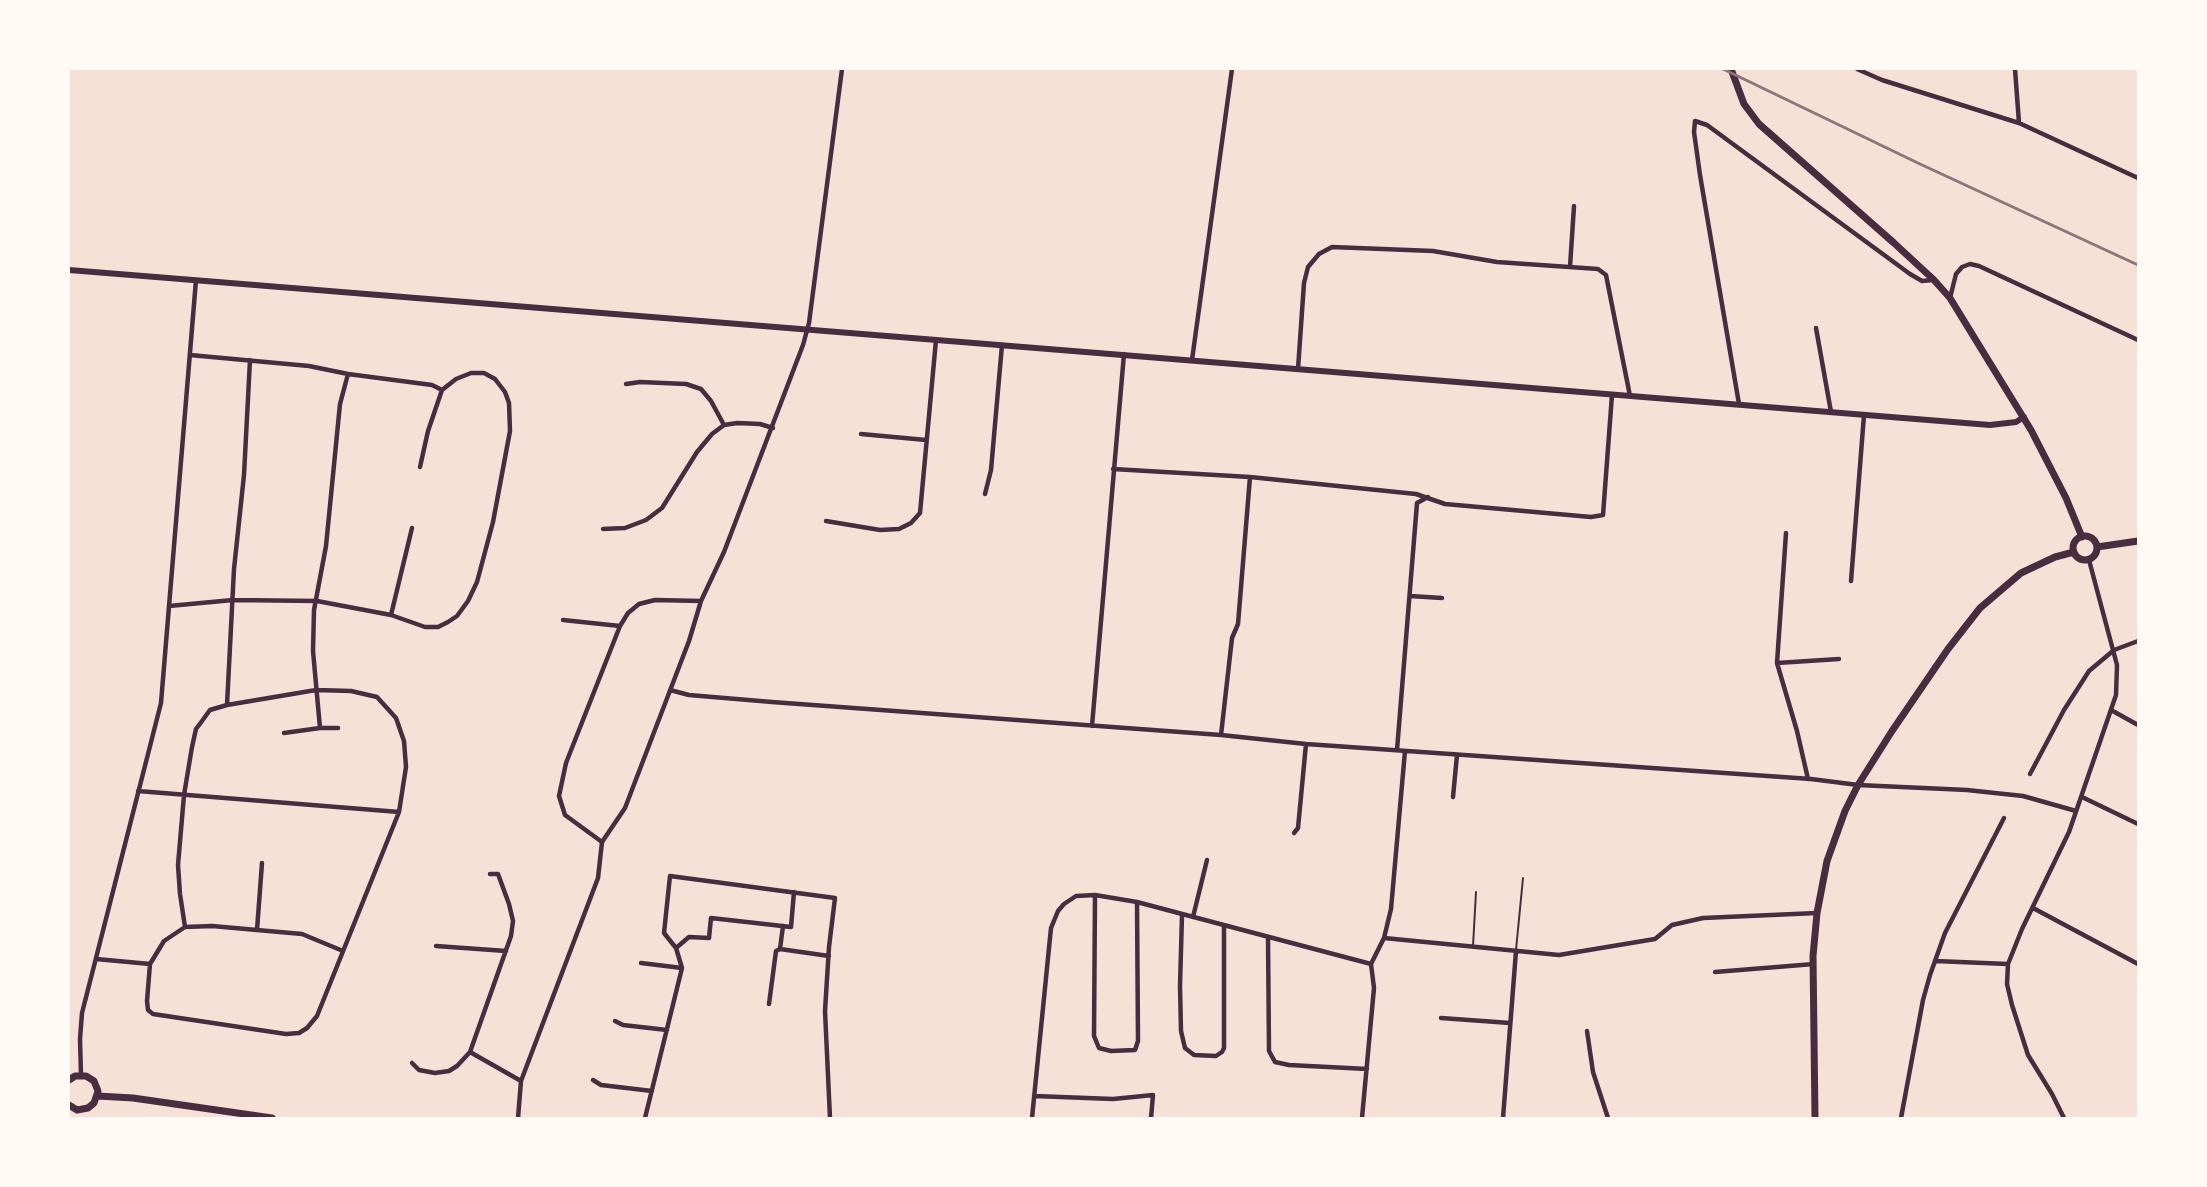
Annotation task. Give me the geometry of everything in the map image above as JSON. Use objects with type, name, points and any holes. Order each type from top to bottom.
[{"type":"main road","points":[[1731,69],[1744,104],[1759,124],[1934,280],[1950,298],[2024,417],[2066,498],[2082,537]]},
{"type":"main road","points":[[2082,537],[2093,539],[2097,547],[2095,554],[2089,560],[2078,558],[2074,552],[2075,541],[2082,537]]},
{"type":"main road","points":[[2097,547],[2138,540]]},
{"type":"main road","points":[[1815,1118],[1814,963],[1817,913],[1835,836],[1858,784],[1948,649],[1980,608],[2021,573],[2055,557],[2074,552]]},
{"type":"main road","points":[[69,1080],[81,1075],[90,1078],[94,1082],[98,1096],[94,1104],[88,1108],[77,1110],[69,1105]]},
{"type":"main road","points":[[98,1096],[133,1098],[272,1118]]},
{"type":"street","points":[[518,1118],[521,1081],[598,878],[602,842],[625,808],[689,641],[701,601],[720,562],[773,428],[807,329],[842,69]]},
{"type":"street","points":[[1192,360],[1232,69]]},
{"type":"street","points":[[1857,69],[1882,80],[2019,123],[2138,178]]},
{"type":"street","points":[[2015,69],[2019,123]]},
{"type":"street","points":[[1739,404],[1695,121],[1707,125],[1910,274],[1922,281],[1934,280]]},
{"type":"street","points":[[1570,267],[1574,206]]},
{"type":"street","points":[[1298,369],[1305,283],[1308,267],[1319,254],[1332,247],[1432,251],[1497,262],[1598,269],[1606,275],[1630,396]]},
{"type":"street","points":[[1950,298],[1956,274],[1962,267],[1970,264],[1979,266],[2138,340]]},
{"type":"street","points":[[69,270],[1990,425],[2016,422],[2024,417]]},
{"type":"street","points":[[81,1075],[82,1014],[160,703],[196,280]]},
{"type":"street","points":[[1816,328],[1831,412]]},
{"type":"street","points":[[826,521],[880,530],[899,529],[911,523],[920,513],[936,340]]},
{"type":"street","points":[[985,494],[991,470],[1002,345]]},
{"type":"street","points":[[1092,726],[1124,354]]},
{"type":"street","points":[[190,355],[309,366],[348,374],[432,385],[442,390]]},
{"type":"street","points":[[227,705],[235,547],[249,417],[250,360]]},
{"type":"street","points":[[169,606],[233,600],[316,601],[391,615],[425,627],[438,627],[457,616],[468,601],[477,582],[494,522],[510,431],[505,392],[495,379],[484,373],[471,373],[456,379],[442,390],[428,430],[420,466]]},
{"type":"street","points":[[320,728],[313,625],[326,546],[340,404],[348,374]]},
{"type":"street","points":[[626,384],[640,382],[686,384],[701,389],[711,401],[724,425]]},
{"type":"street","points":[[1113,469],[1250,477],[1416,494],[1445,504],[1591,517],[1603,515],[1612,394]]},
{"type":"street","points":[[1851,581],[1864,415]]},
{"type":"street","points":[[603,529],[626,528],[646,520],[662,508],[698,452],[712,434],[724,425],[760,424],[773,428]]},
{"type":"street","points":[[861,434],[926,440]]},
{"type":"street","points":[[1221,735],[1232,638],[1238,624],[1250,477]]},
{"type":"street","points":[[1397,750],[1417,503],[1428,497]]},
{"type":"street","points":[[391,615],[412,528]]},
{"type":"street","points":[[1786,533],[1777,663],[1797,730],[1808,779]]},
{"type":"street","points":[[2064,1118],[2028,1055],[2007,984],[2008,964],[2014,946],[2059,855],[2082,797],[2111,710],[2117,680],[2114,650],[2089,560]]},
{"type":"street","points":[[1410,596],[1442,598]]},
{"type":"street","points":[[602,842],[565,815],[559,796],[566,764],[620,626],[628,613],[639,604],[655,600],[701,601]]},
{"type":"street","points":[[563,620],[620,626]]},
{"type":"street","points":[[2030,774],[2064,710],[2089,671],[2114,650],[2138,641]]},
{"type":"street","points":[[1777,663],[1839,659]]},
{"type":"street","points":[[185,927],[178,865],[184,795],[196,729],[210,711],[227,705],[316,690],[364,693],[377,697],[396,718],[404,741],[406,766],[399,812],[317,1016],[307,1028],[292,1034],[153,1014],[148,1010],[150,964],[164,941],[185,927],[212,926],[302,934],[343,951]]},
{"type":"street","points":[[670,690],[688,694],[772,702],[1221,735],[1306,744],[2023,796],[2076,811]]},
{"type":"street","points":[[2111,710],[2138,725]]},
{"type":"street","points":[[284,733],[338,728]]},
{"type":"street","points":[[1294,833],[1298,828],[1306,744]]},
{"type":"street","points":[[1362,1118],[1374,988],[1371,964],[1384,938],[1391,909],[1406,751]]},
{"type":"street","points":[[1453,797],[1457,755]]},
{"type":"street","points":[[138,791],[399,812]]},
{"type":"street","points":[[2082,797],[2138,824]]},
{"type":"street","points":[[1901,1118],[1923,1000],[1935,961],[1946,933],[2004,818]]},
{"type":"street","points":[[1193,916],[1207,860]]},
{"type":"street","points":[[257,930],[262,863]]},
{"type":"street","points":[[412,1063],[419,1070],[449,1071],[470,1052],[512,936],[513,921],[509,904],[498,874],[490,873]]},
{"type":"street","points":[[645,1118],[682,968],[676,948],[664,933],[670,876],[835,898],[825,1011],[830,1118]]},
{"type":"street","points":[[676,948],[689,937],[709,938],[711,918],[792,927],[794,892]]},
{"type":"street","points":[[1032,1118],[1052,928],[1058,911],[1076,896],[1095,895],[1137,902],[1371,964]]},
{"type":"street","points":[[1095,895],[1093,1016],[1095,1036],[1099,1048],[1124,1052],[1135,1050],[1138,1041],[1137,902]]},
{"type":"street","points":[[2033,908],[2138,964]]},
{"type":"street","points":[[1384,938],[1559,955],[1655,939],[1672,925],[1693,920],[1817,913]]},
{"type":"street","points":[[1182,915],[1181,1031],[1185,1048],[1194,1055],[1216,1056],[1224,1048],[1224,926]]},
{"type":"street","points":[[769,1004],[776,951],[780,949],[783,926]]},
{"type":"street","points":[[1268,937],[1269,1051],[1275,1062],[1289,1065],[1367,1069]]},
{"type":"street","points":[[436,946],[506,951]]},
{"type":"street","points":[[780,949],[829,956]]},
{"type":"street","points":[[1503,1118],[1516,951]]},
{"type":"street","points":[[96,959],[150,964]]},
{"type":"street","points":[[1935,961],[2008,964]]},
{"type":"street","points":[[640,963],[682,968]]},
{"type":"street","points":[[1715,972],[1814,963]]},
{"type":"street","points":[[1441,1018],[1510,1023]]},
{"type":"street","points":[[615,1021],[623,1025],[667,1030]]},
{"type":"street","points":[[1587,1032],[1593,1072],[1608,1118]]},
{"type":"street","points":[[470,1052],[521,1081]]},
{"type":"street","points":[[592,1080],[601,1085],[652,1091]]},
{"type":"street","points":[[1034,1096],[1113,1099],[1154,1095],[1151,1118]]},
{"type":"lane","points":[[1516,951],[1523,878]]},
{"type":"lane","points":[[1473,947],[1476,892]]},
{"type":"railway","points":[[1723,69],[2138,265]]}]
